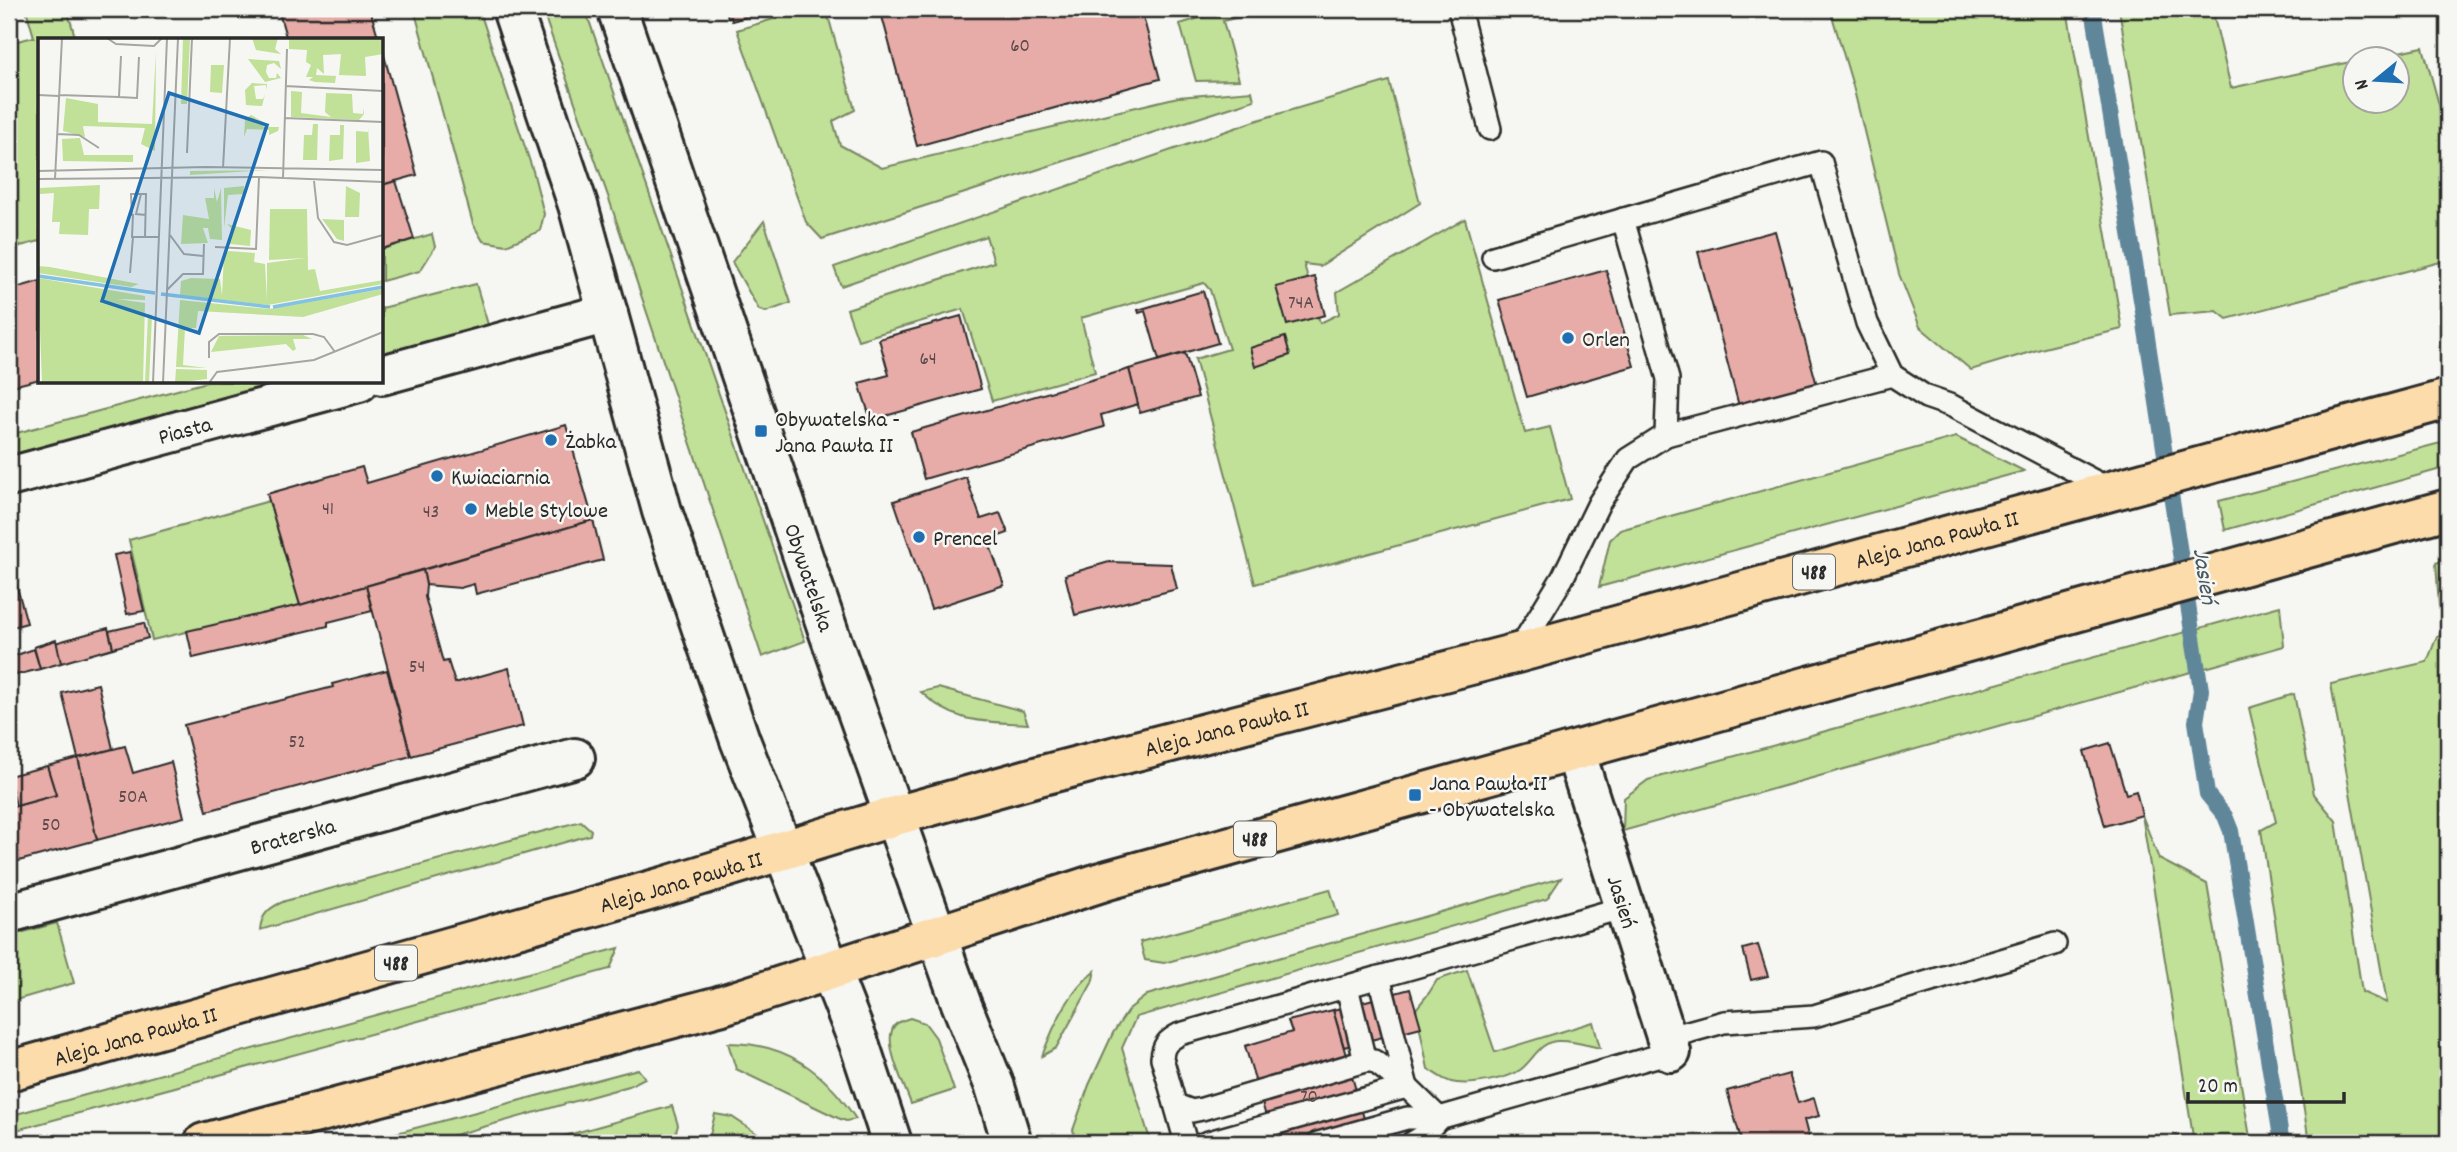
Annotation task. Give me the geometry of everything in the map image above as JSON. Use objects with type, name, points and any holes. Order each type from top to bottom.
[{"type":"main road","points":[[512,9],[578,205],[662,511],[740,740],[860,1046],[892,1143]]},
{"type":"main road","name":"Obywatelska","points":[[617,9],[719,313],[937,935],[995,1087],[1012,1143]]},
{"type":"main road","points":[[383,375],[608,313]]},
{"type":"main road","name":"Piasta","points":[[9,477],[355,383]]},
{"type":"main road","name":"Aleja Jana Pawła II","points":[[9,1071],[653,890],[895,816],[1246,721],[1517,653],[2448,399]]},
{"type":"main road","name":"488","points":[[204,1143],[719,1006],[1108,880],[2448,509]]},
{"type":"main road","name":"Jasień","points":[[1575,751],[1669,1045]]},
{"type":"main road","name":"Braterska","points":[[9,914],[575,758]]},
{"type":"lane","points":[[1459,9],[1490,130]]},
{"type":"lane","points":[[1493,257],[1821,162],[1867,323],[1892,375],[1926,397],[1952,406],[2120,488]]},
{"type":"lane","points":[[1623,219],[1668,379],[1666,435]]},
{"type":"lane","points":[[1517,653],[1563,577],[1599,503],[1628,459],[1666,435],[1892,375]]},
{"type":"lane","points":[[1407,1087],[1193,1142],[1176,1105],[1162,1058],[1163,1049],[1169,1040],[1180,1034],[1625,907]]},
{"type":"lane","points":[[1318,1143],[1407,1118],[1439,1118],[1669,1045],[1724,1022],[1814,1016],[2055,944]]},
{"type":"lane","points":[[1379,977],[1407,1087]]},
{"type":"lane","points":[[1347,987],[1365,1061]]},
{"type":"lane","points":[[1176,1105],[1192,1111],[1202,1109],[1365,1061],[1374,1061],[1407,1087],[1439,1118]]},
{"type":"lane","points":[[1412,1143],[1422,1137],[1439,1118]]},
{"type":"green space","points":[[26,9],[67,9],[75,38],[38,38],[38,242],[13,248],[9,245],[9,43],[34,37]]},
{"type":"green space","points":[[414,9],[479,9],[533,171],[544,214],[540,231],[506,245],[483,241],[473,224]]},
{"type":"green space","points":[[542,9],[585,9],[805,641],[762,657],[608,196]]},
{"type":"green space","points":[[807,9],[826,9],[855,110],[833,121],[840,145],[882,168],[1178,97],[1252,91],[1254,100],[822,239],[806,222],[737,30]]},
{"type":"green space","points":[[1222,9],[1270,9],[1223,21],[1239,80],[1196,81],[1180,24]]},
{"type":"green space","points":[[1830,9],[2067,9],[2122,329],[2044,348],[1971,370],[1920,327],[1899,274],[1853,86]]},
{"type":"green space","points":[[2119,9],[2212,9],[2231,88],[2342,64],[2342,116],[2412,116],[2412,49],[2423,47],[2448,137],[2448,260],[2227,319],[2217,311],[2170,315]]},
{"type":"green space","points":[[1389,81],[1420,203],[1320,266],[1304,264],[1320,323],[1339,314],[1337,292],[1465,219],[1525,433],[1550,427],[1570,499],[1255,584],[1195,359],[1229,349],[1210,290],[1204,283],[1081,318],[1095,372],[992,401],[963,309],[858,340],[847,309],[994,262],[986,236],[841,286],[834,267],[1261,119]]},
{"type":"green space","points":[[764,221],[791,303],[766,312],[759,310],[732,262]]},
{"type":"green space","points":[[432,234],[435,247],[420,271],[383,281],[383,249]]},
{"type":"green space","points":[[476,284],[489,328],[383,355],[383,308]]},
{"type":"green space","points":[[203,383],[258,383],[259,387],[9,457],[9,435]]},
{"type":"green space","points":[[1956,437],[2024,471],[1599,587],[1610,540],[1620,530]]},
{"type":"green space","points":[[2448,441],[2448,467],[2225,530],[2219,501]]},
{"type":"green space","points":[[269,501],[300,605],[152,640],[129,540]]},
{"type":"green space","points":[[2448,559],[2448,603],[2439,606],[2436,563]]},
{"type":"green space","points":[[2280,606],[2284,646],[1623,831],[1624,798],[1648,780]]},
{"type":"green space","points":[[2448,633],[2448,1143],[2309,1143],[2261,830],[2276,822],[2249,708],[2294,694],[2314,794],[2336,821],[2362,992],[2387,1003],[2331,684],[2427,662],[2437,636]]},
{"type":"green space","points":[[938,688],[1023,711],[1028,724],[958,716],[934,703],[921,692]]},
{"type":"green space","points":[[2142,815],[2159,859],[2207,884],[2251,1143],[2194,1143]]},
{"type":"green space","points":[[581,821],[591,830],[590,835],[260,930],[267,912],[285,901]]},
{"type":"green space","points":[[1561,878],[1547,899],[1136,1017],[1122,1048],[1151,1143],[1077,1143],[1073,1130],[1089,1085],[1113,1033],[1129,1009],[1147,995]]},
{"type":"green space","points":[[1330,889],[1338,915],[1164,963],[1145,960],[1140,942]]},
{"type":"green space","points":[[57,923],[74,983],[9,1002],[9,936]]},
{"type":"green space","points":[[619,948],[610,969],[9,1132],[9,1116]]},
{"type":"green space","points":[[1467,970],[1495,1052],[1593,1022],[1600,1048],[1568,1041],[1551,1042],[1541,1048],[1520,1070],[1507,1076],[1471,1083],[1442,1078],[1428,1069],[1416,1009],[1437,980]]},
{"type":"green space","points":[[1095,971],[1092,983],[1056,1048],[1042,1056],[1070,999],[1085,979]]},
{"type":"green space","points":[[910,1018],[925,1023],[936,1038],[954,1090],[911,1104],[892,1052],[891,1042],[891,1032],[895,1025]]},
{"type":"green space","points":[[728,1043],[768,1048],[802,1063],[831,1087],[856,1119],[846,1121],[838,1118],[736,1069]]},
{"type":"green space","points":[[638,1069],[645,1078],[629,1086],[426,1143],[359,1143]]},
{"type":"green space","points":[[672,1106],[678,1125],[673,1143],[539,1143]]},
{"type":"green space","points":[[715,1114],[732,1117],[771,1143],[708,1143]]},
{"type":"building","points":[[278,9],[370,9],[378,38],[286,38]]},
{"type":"building","points":[[726,9],[774,9],[732,21],[731,17],[728,18]]},
{"type":"building","points":[[880,9],[1141,9],[1160,79],[917,146]]},
{"type":"building","points":[[383,52],[417,175],[383,185]]},
{"type":"building","points":[[396,181],[414,239],[383,249],[383,185]]},
{"type":"building","points":[[1775,231],[1821,400],[1743,421],[1698,252]]},
{"type":"building","points":[[1606,270],[1634,366],[1527,397],[1499,300]]},
{"type":"building","points":[[1315,277],[1325,315],[1287,325],[1276,287]]},
{"type":"building","points":[[38,282],[38,380],[9,387],[9,290]]},
{"type":"building","points":[[1203,291],[1218,343],[1159,360],[1145,311],[1139,313],[1138,310]]},
{"type":"building","points":[[961,316],[981,389],[871,420],[859,383],[889,375],[879,339]]},
{"type":"building","points":[[1285,337],[1290,355],[1255,367],[1250,348]]},
{"type":"building","points":[[1185,353],[1198,397],[1140,413],[1129,369]]},
{"type":"building","points":[[1129,369],[1138,404],[1101,415],[1104,427],[924,479],[911,432]]},
{"type":"building","points":[[566,425],[593,520],[300,605],[267,494],[362,467],[367,483]]},
{"type":"building","points":[[966,477],[981,519],[1000,513],[1008,533],[988,540],[1004,585],[931,609],[894,501]]},
{"type":"building","points":[[593,520],[603,560],[476,594],[474,584],[460,588],[426,585],[423,570]]},
{"type":"building","points":[[130,552],[144,611],[127,614],[114,555]]},
{"type":"building","points":[[9,558],[27,623],[9,628]]},
{"type":"building","points":[[1109,562],[1171,564],[1177,589],[1075,615],[1065,575]]},
{"type":"building","points":[[423,570],[425,597],[443,662],[448,661],[455,683],[509,668],[523,726],[411,756],[366,586]]},
{"type":"building","points":[[366,586],[372,611],[328,622],[328,626],[193,658],[187,631],[300,605]]},
{"type":"building","points":[[144,623],[148,638],[113,648],[109,631]]},
{"type":"building","points":[[108,628],[113,648],[61,663],[55,643]]},
{"type":"building","points":[[56,640],[61,663],[40,669],[34,647]]},
{"type":"building","points":[[34,649],[40,669],[16,675],[11,657]]},
{"type":"building","points":[[387,670],[411,756],[207,811],[184,725],[333,687],[332,684]]},
{"type":"building","points":[[98,684],[113,749],[78,758],[62,693]]},
{"type":"building","points":[[2110,743],[2126,794],[2136,791],[2142,815],[2105,826],[2084,751]]},
{"type":"building","points":[[125,746],[133,773],[171,762],[184,817],[97,840],[78,758]]},
{"type":"building","points":[[78,758],[97,840],[15,862],[9,839],[9,808],[56,795],[47,766]]},
{"type":"building","points":[[47,766],[56,795],[16,806],[9,776]]},
{"type":"building","points":[[1758,945],[1768,976],[1751,980],[1743,949]]},
{"type":"building","points":[[1410,989],[1421,1027],[1344,1047],[1333,1010]]},
{"type":"building","points":[[1333,1010],[1371,1143],[1274,1143],[1245,1046],[1292,1032],[1288,1021]]},
{"type":"building","points":[[1789,1074],[1798,1103],[1814,1098],[1819,1116],[1804,1120],[1810,1143],[1742,1143],[1727,1091]]},
{"type":"building","points":[[2178,1136],[2179,1143],[2136,1143]]},
{"type":"waterway","name":"Jasień","points":[[2093,9],[2201,690],[2196,722],[2207,794],[2225,816],[2231,831],[2282,1143]]},
{"type":"place","name":"Orlen","points":[[1568,338]]},
{"type":"place","name":"Obywatelska - Jana Pawła II","points":[[761,431]]},
{"type":"place","name":"Żabka","points":[[551,440]]},
{"type":"place","name":"Kwiaciarnia","points":[[437,476]]},
{"type":"place","name":"Meble Stylowe","points":[[471,509]]},
{"type":"place","name":"Prencel","points":[[919,537]]},
{"type":"place","name":"Jana Pawła II - Obywatelska","points":[[1415,795]]}]
